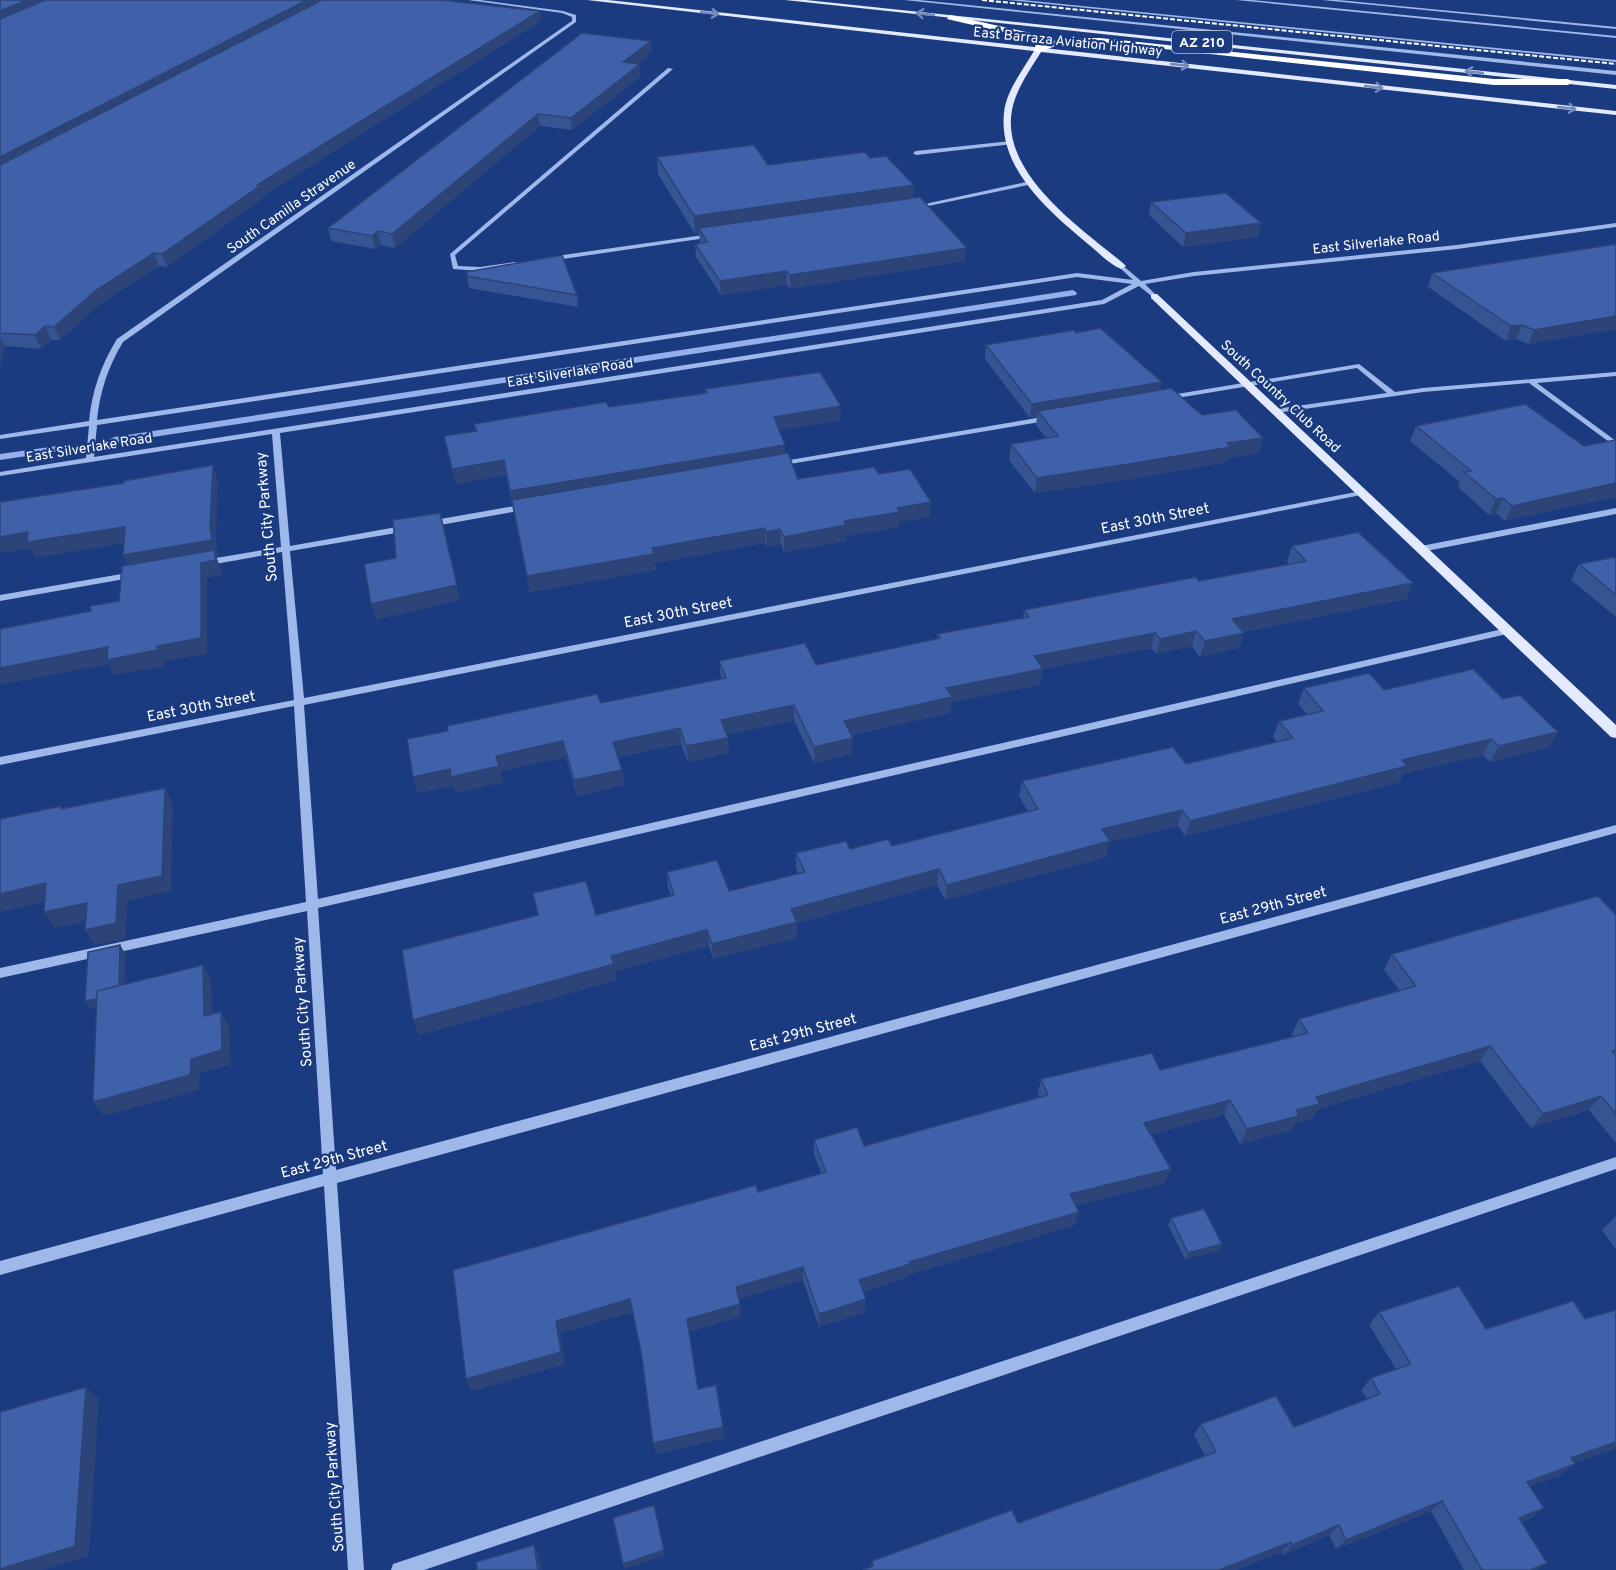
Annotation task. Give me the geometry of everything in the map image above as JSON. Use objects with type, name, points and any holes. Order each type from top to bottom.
[{"type":"highway","points":[[950,17],[1032,36],[1040,43],[1038,50]]},
{"type":"highway","points":[[1038,50],[1047,43],[1100,40],[1494,82],[1568,82]]},
{"type":"main road","name":"East Barraza Aviation Highway","points":[[590,0],[1616,113]]},
{"type":"main road","name":"East Barraza Aviation Highway","points":[[788,0],[1616,87]]},
{"type":"main road","name":"South Country Club Road","points":[[1038,50],[1012,96],[1008,115],[1011,143],[1021,168],[1031,183],[1058,212],[1121,266]]},
{"type":"main road","name":"South Country Club Road","points":[[1154,296],[1616,733]]},
{"type":"street","name":"South Camilla Stravenue","points":[[90,460],[98,385],[105,363],[120,342],[574,22],[574,16],[542,8],[470,0]]},
{"type":"street","points":[[906,0],[1616,74]]},
{"type":"street","points":[[1010,0],[1616,61]]},
{"type":"street","points":[[1238,0],[1616,37]]},
{"type":"street","points":[[1323,0],[1616,28]]},
{"type":"street","points":[[1391,0],[1616,21]]},
{"type":"street","points":[[527,262],[480,269],[455,268],[452,255],[670,69]]},
{"type":"street","points":[[916,153],[1011,143]]},
{"type":"street","points":[[907,208],[1031,183]]},
{"type":"street","name":"East Silverlake Road","points":[[0,437],[1077,275],[1139,283],[1200,273],[1457,247],[1616,225]]},
{"type":"street","points":[[539,261],[717,235]]},
{"type":"street","name":"South Country Club Road","points":[[1121,266],[1154,296]]},
{"type":"street","name":"East Silverlake Road","points":[[0,474],[1104,302],[1139,283]]},
{"type":"street","points":[[1153,400],[1359,366],[1393,394]]},
{"type":"street","points":[[1276,411],[1393,394],[1616,374]]},
{"type":"street","points":[[1530,381],[1616,445]]},
{"type":"street","points":[[766,466],[1059,416]]},
{"type":"street","name":"South City Parkway","points":[[276,432],[299,702],[356,1570]]},
{"type":"street","name":"East 30th Street","points":[[0,761],[1361,493]]},
{"type":"street","points":[[194,564],[531,506]]},
{"type":"street","points":[[1421,549],[1616,512]]},
{"type":"street","points":[[0,598],[148,572]]},
{"type":"street","points":[[0,973],[312,905],[1507,631]]},
{"type":"street","name":"East 29th Street","points":[[0,1268],[1616,829]]},
{"type":"street","points":[[399,1570],[1616,1163]]},
{"type":"building","points":[[0,0],[27,0],[0,11]]},
{"type":"building","points":[[45,0],[307,0],[0,157],[0,19]]},
{"type":"building","points":[[322,0],[442,0],[540,11],[257,185],[260,186],[162,254],[154,253],[95,291],[54,327],[45,326],[35,335],[0,333],[0,165]]},
{"type":"building","points":[[582,33],[651,41],[623,62],[640,64],[571,118],[538,114],[392,234],[378,231],[372,236],[328,228]]},
{"type":"building","points":[[754,145],[768,165],[865,152],[870,158],[886,156],[914,185],[694,216],[657,157]]},
{"type":"building","points":[[1226,193],[1261,223],[1186,233],[1151,202]]},
{"type":"building","points":[[920,197],[967,248],[790,275],[786,271],[720,281],[695,244],[707,242],[699,228]]},
{"type":"building","points":[[1616,244],[1616,316],[1534,330],[1522,325],[1511,326],[1432,273]]},
{"type":"building","points":[[562,255],[577,295],[467,276],[467,272]]},
{"type":"building","points":[[1100,328],[1162,382],[1032,404],[986,345],[1074,330],[1076,333]]},
{"type":"building","points":[[820,372],[841,406],[774,417],[785,445],[510,491],[504,460],[452,469],[444,436],[477,431],[474,424],[606,402],[609,407],[707,393],[705,389]]},
{"type":"building","points":[[1171,388],[1202,415],[1236,410],[1263,438],[1227,443],[1231,447],[1037,478],[1011,444],[1058,436],[1038,411]]},
{"type":"building","points":[[1525,404],[1584,446],[1615,440],[1616,483],[1512,506],[1503,498],[1496,499],[1464,472],[1471,471],[1416,426]]},
{"type":"building","points":[[788,453],[798,479],[874,467],[879,474],[910,469],[931,502],[897,508],[900,512],[844,521],[846,525],[784,537],[780,529],[766,532],[765,528],[652,548],[654,554],[527,576],[512,500]]},
{"type":"building","points":[[213,465],[210,527],[212,540],[123,555],[125,527],[27,542],[28,532],[0,537],[0,502],[124,483],[124,481]]},
{"type":"building","points":[[440,513],[457,585],[371,604],[364,564],[396,558],[393,520]]},
{"type":"building","points":[[1358,532],[1413,583],[1232,619],[1244,633],[1205,641],[1196,631],[1160,639],[1155,633],[1034,656],[1043,669],[946,688],[952,697],[844,721],[853,738],[814,747],[794,705],[721,720],[728,738],[686,746],[680,728],[613,742],[622,770],[574,780],[563,741],[496,756],[499,766],[451,777],[450,769],[413,777],[407,739],[448,731],[447,726],[597,694],[601,703],[726,678],[719,661],[805,643],[816,665],[940,638],[937,634],[1029,617],[1024,610],[1196,577],[1199,581],[1306,561],[1292,546]]},
{"type":"building","points":[[214,550],[216,560],[201,563],[201,638],[157,646],[157,650],[107,660],[108,647],[0,668],[0,629],[91,611],[90,606],[119,601],[122,566]]},
{"type":"building","points":[[1616,557],[1616,595],[1579,564]]},
{"type":"building","points":[[1473,669],[1503,699],[1520,695],[1558,732],[1499,746],[1491,739],[1402,760],[1407,766],[1190,821],[1182,810],[1102,829],[1110,841],[947,885],[939,869],[791,909],[797,922],[712,944],[707,930],[611,956],[614,964],[413,1020],[402,950],[538,915],[533,893],[586,881],[596,915],[674,895],[667,872],[717,860],[729,891],[805,872],[796,853],[846,841],[850,849],[888,839],[892,846],[1038,809],[1022,781],[1173,747],[1186,764],[1293,738],[1279,721],[1323,711],[1304,688],[1369,673],[1384,690]]},
{"type":"building","points":[[165,788],[162,876],[118,885],[116,923],[85,930],[87,903],[44,912],[46,883],[0,894],[0,819]]},
{"type":"building","points":[[1598,896],[1616,915],[1616,1050],[1612,1051],[1616,1055],[1616,1114],[1601,1096],[1543,1114],[1490,1046],[1316,1097],[1320,1104],[1296,1110],[1299,1116],[1247,1129],[1230,1100],[1144,1123],[1171,1169],[1070,1194],[1079,1212],[909,1262],[910,1264],[859,1280],[866,1299],[819,1314],[803,1267],[736,1287],[740,1304],[687,1319],[698,1389],[716,1385],[723,1427],[653,1443],[642,1357],[630,1299],[556,1321],[561,1352],[466,1379],[453,1270],[756,1185],[758,1192],[826,1172],[814,1140],[857,1127],[864,1146],[1048,1095],[1041,1079],[1152,1053],[1160,1070],[1308,1033],[1299,1019],[1416,986],[1392,954]]},
{"type":"building","points":[[120,945],[119,986],[97,991],[97,999],[85,1001],[88,952]]},
{"type":"building","points":[[203,965],[204,1016],[221,1012],[222,1050],[191,1059],[190,1075],[93,1102],[97,991]]},
{"type":"building","points":[[1204,1209],[1222,1244],[1188,1253],[1171,1218]]},
{"type":"building","points":[[1459,1286],[1486,1329],[1573,1301],[1585,1319],[1616,1310],[1616,1442],[1571,1458],[1575,1464],[1527,1482],[1544,1508],[1519,1518],[1547,1563],[1530,1570],[1482,1570],[1442,1501],[1346,1540],[1339,1525],[1292,1545],[1291,1542],[1219,1570],[862,1570],[873,1566],[872,1561],[1012,1510],[1018,1523],[1216,1452],[1201,1424],[1276,1396],[1294,1427],[1380,1394],[1371,1378],[1411,1364],[1379,1312]]},
{"type":"building","points":[[86,1387],[75,1546],[0,1569],[0,1412]]},
{"type":"building","points":[[654,1505],[664,1550],[623,1564],[613,1518]]},
{"type":"building","points":[[534,1545],[538,1570],[477,1570],[476,1562]]},
{"type":"waterway","points":[[114,440],[1073,293]]},
{"type":"waterway","points":[[0,457],[57,449]]},
{"type":"railway","points":[[982,0],[1616,64]]}]
